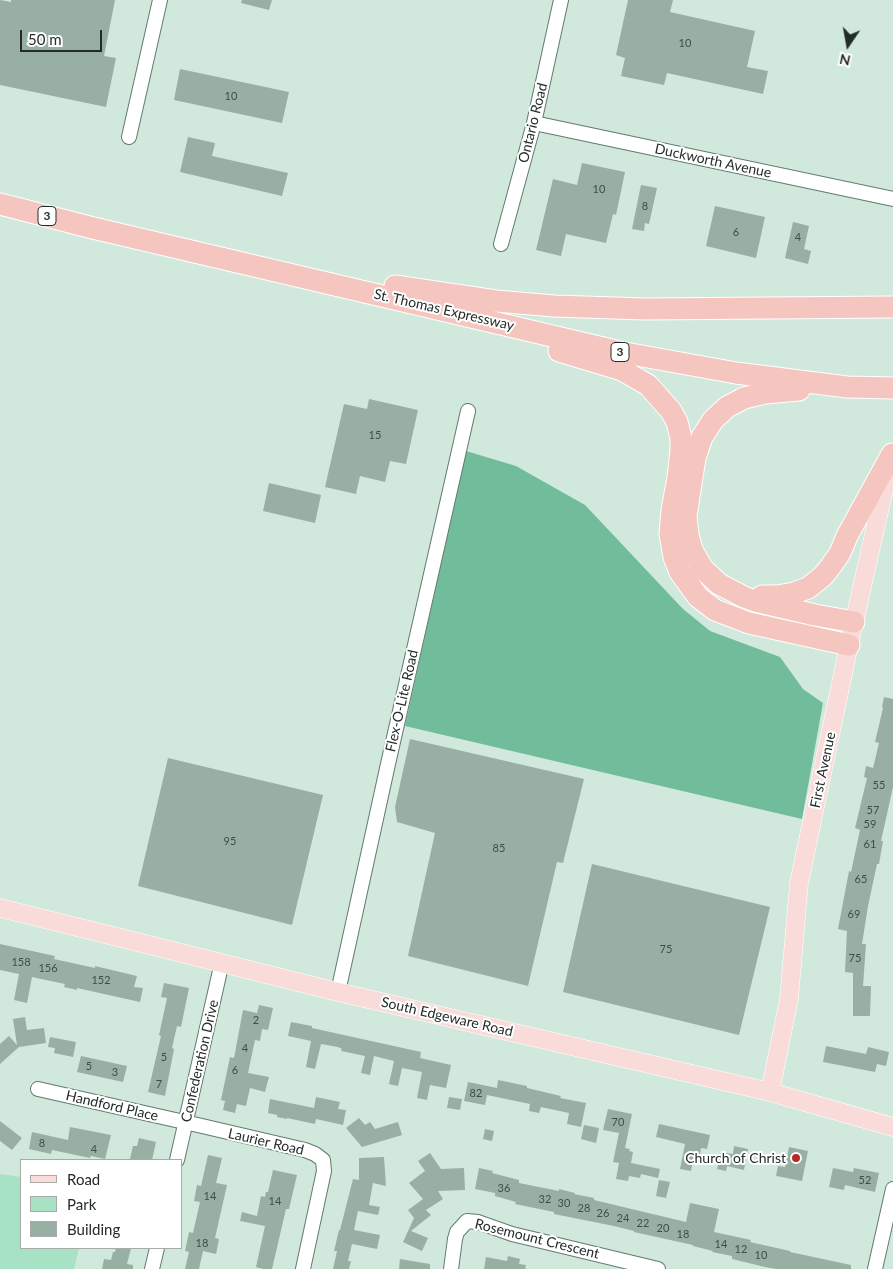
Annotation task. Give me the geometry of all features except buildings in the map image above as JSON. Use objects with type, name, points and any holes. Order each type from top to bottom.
[{"type":"highway","name":"St. Thomas Expressway","points":[[0,204],[397,300],[640,355],[736,373],[847,387],[893,388]]},
{"type":"highway","points":[[93,228],[392,286],[496,301],[554,306],[645,308],[893,307]]},
{"type":"highway","points":[[397,300],[450,322],[622,370],[648,385],[671,411],[677,422],[681,438],[680,464],[670,534],[674,557],[680,572],[689,586],[698,597],[715,610],[731,617],[749,623],[849,646]]},
{"type":"highway","points":[[847,387],[765,393],[744,398],[727,407],[713,420],[702,437],[695,458],[686,516],[692,550],[703,569],[719,584],[744,597],[815,615],[854,622]]},
{"type":"highway","points":[[728,589],[748,595],[777,596],[808,588],[823,576],[840,552],[893,452]]},
{"type":"main road","name":"First Avenue","points":[[770,1092],[790,999],[799,883],[854,622],[893,452]]},
{"type":"main road","name":"South Edgeware Road","points":[[0,908],[338,992],[770,1092],[893,1127]]},
{"type":"street","points":[[129,137],[160,0]]},
{"type":"street","name":"Ontario Road","points":[[501,244],[534,123],[561,0]]},
{"type":"street","name":"Duckworth Avenue","points":[[534,123],[893,198]]},
{"type":"street","name":"Flex-O-Lite Road","points":[[338,992],[468,411]]},
{"type":"street","name":"Confederation Drive","points":[[177,1159],[222,962]]},
{"type":"street","name":"Handford Place","points":[[38,1090],[186,1123]]},
{"type":"street","name":"Laurier Road","points":[[186,1123],[305,1150],[323,1160],[323,1180],[303,1269]]},
{"type":"street","points":[[875,1269],[893,1189]]},
{"type":"street","name":"Rosemount Crescent","points":[[451,1269],[457,1232],[467,1221],[478,1222],[512,1234],[658,1269]]},
{"type":"street","points":[[152,1269],[157,1249]]},
{"type":"green space","points":[[466,451],[516,466],[585,505],[683,609],[710,631],[780,657],[803,689],[823,703],[802,819],[405,726]]},
{"type":"green space","points":[[0,1174],[20,1177],[20,1249],[79,1249],[74,1269],[0,1269]]},
{"type":"place","name":"Church of Christ","points":[[796,1158]]}]
